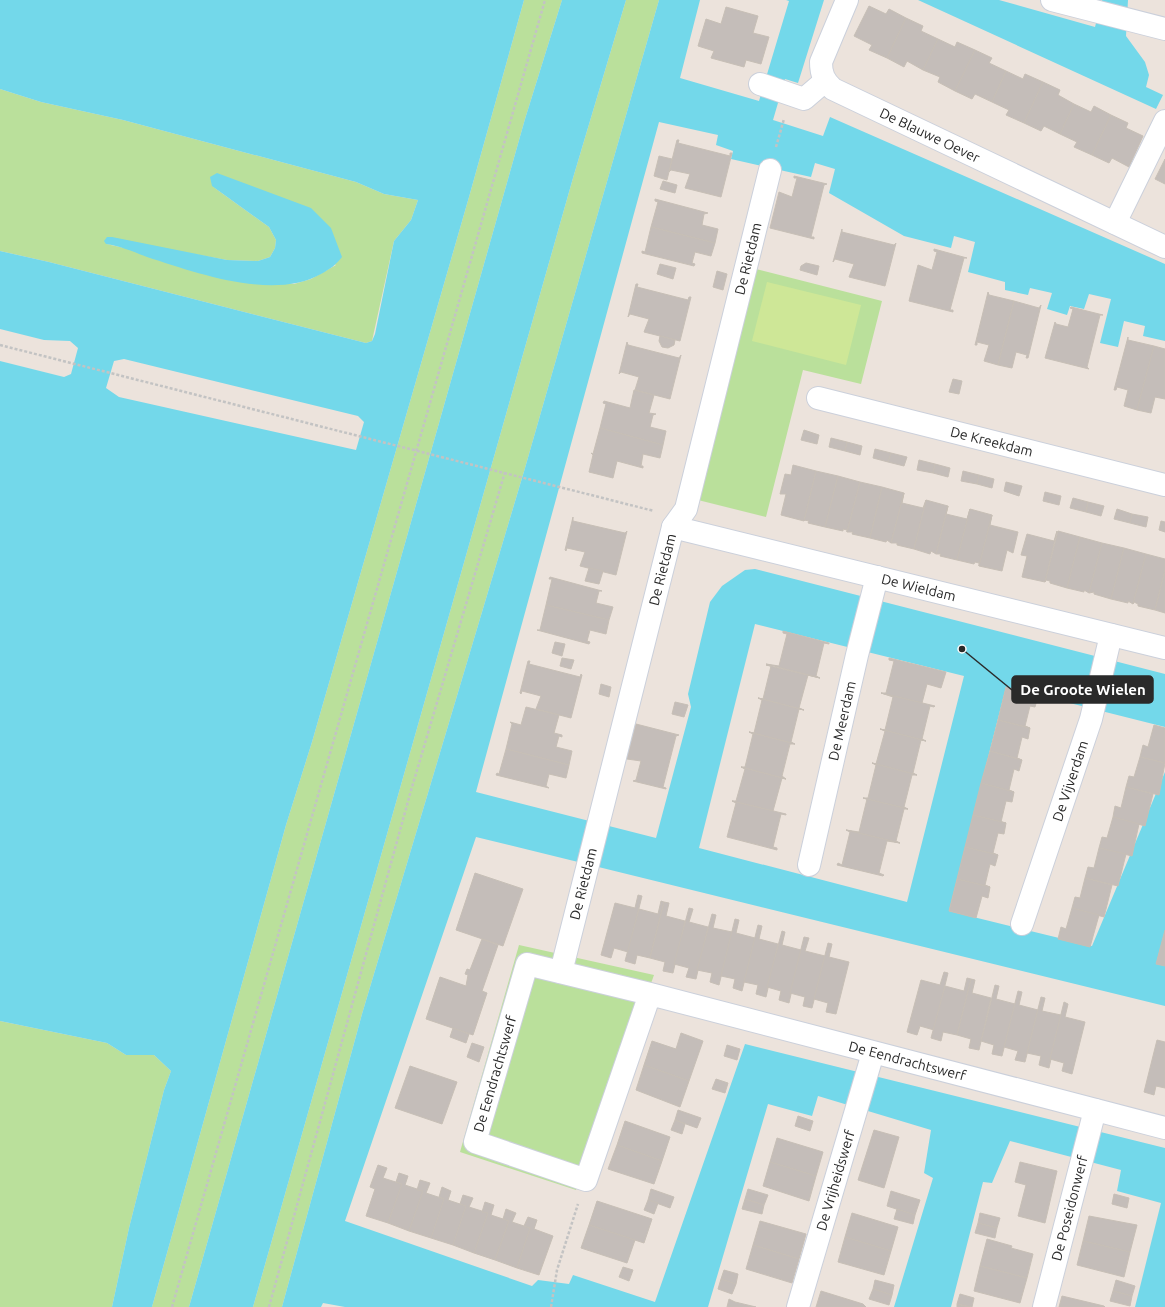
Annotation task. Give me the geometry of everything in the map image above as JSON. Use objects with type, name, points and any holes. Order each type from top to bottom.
[{"type":"street","points":[[760,84],[796,96],[825,81],[821,72],[821,62],[847,0]]},
{"type":"street","points":[[1052,0],[1165,29]]},
{"type":"street","name":"De Blauwe Oever","points":[[825,81],[842,95],[1165,247]]},
{"type":"street","points":[[1115,223],[1165,121]]},
{"type":"street","name":"De Rietdam","points":[[561,972],[599,818],[676,522],[686,509],[770,170]]},
{"type":"street","name":"De Kreekdam","points":[[818,398],[1165,485]]},
{"type":"street","name":"De Wieldam","points":[[676,522],[875,585],[1109,642],[1165,648]]},
{"type":"street","name":"De Meerdam","points":[[808,865],[857,655],[875,585]]},
{"type":"street","name":"De Vijverdam","points":[[1022,924],[1091,719],[1109,642]]},
{"type":"street","name":"De Eendrachtswerf","points":[[586,1180],[475,1142],[527,964],[650,994],[871,1060],[1094,1115],[1165,1128]]},
{"type":"street","points":[[586,1180],[650,994]]},
{"type":"street","name":"De Vrijheidswerf","points":[[798,1307],[854,1112],[871,1060]]},
{"type":"street","name":"De Poseidonwerf","points":[[1044,1307],[1094,1115]]},
{"type":"path","points":[[172,1307],[415,450],[545,0]]},
{"type":"path","points":[[0,345],[505,472],[573,490],[676,522]]},
{"type":"path","points":[[269,1307],[410,794],[505,472]]},
{"type":"path","points":[[551,1307],[557,1270],[586,1180]]},
{"type":"green space","points":[[524,0],[562,0],[525,119],[189,1307],[152,1307],[286,825],[312,742],[469,197]]},
{"type":"green space","points":[[626,0],[659,0],[525,468],[362,1014],[282,1307],[253,1307],[573,178]]},
{"type":"green space","points":[[0,89],[41,102],[123,120],[356,182],[384,194],[418,200],[411,220],[394,241],[372,341],[366,343],[49,262],[0,251]],"holes":[[[212,186],[336,265],[311,279],[294,284],[106,244],[183,252],[227,260],[258,261],[270,257],[275,248],[276,240],[269,227]]]},
{"type":"green space","points":[[756,269],[882,301],[861,384],[803,370],[766,517],[698,500]]},
{"type":"green space","points":[[767,282],[861,305],[846,365],[752,341]]},
{"type":"green space","points":[[519,945],[654,975],[576,1190],[460,1152]]},
{"type":"green space","points":[[0,1021],[107,1043],[126,1055],[154,1055],[171,1071],[164,1090],[129,1228],[112,1307],[0,1307]]},
{"type":"water","points":[[0,0],[524,0],[469,197],[312,742],[286,825],[152,1307],[112,1307],[129,1228],[164,1090],[171,1071],[154,1055],[126,1055],[107,1043],[0,1021],[0,361],[64,377],[71,374],[78,348],[70,341],[44,340],[0,329],[0,251],[49,262],[366,343],[372,341],[375,334],[394,241],[411,220],[418,200],[384,194],[356,182],[123,120],[41,102],[0,89]],"holes":[[[124,359],[358,416],[364,422],[356,450],[119,397],[106,388],[114,361]]]},
{"type":"water","points":[[562,0],[626,0],[573,178],[253,1307],[189,1307],[525,119]]},
{"type":"water","points":[[659,0],[700,0],[680,78],[759,101],[789,1],[786,0],[824,0],[798,83],[785,79],[773,120],[823,136],[830,117],[1165,264],[1165,341],[1143,336],[1145,326],[1124,321],[1118,347],[1100,343],[1111,299],[1089,294],[1084,309],[1070,306],[1067,315],[1047,309],[1052,293],[1030,288],[1028,295],[1005,290],[1005,282],[968,272],[975,242],[954,236],[951,248],[904,236],[829,193],[835,169],[815,163],[811,177],[731,159],[733,151],[716,145],[718,135],[659,122],[476,792],[656,838],[691,707],[688,694],[710,602],[722,586],[745,570],[755,569],[1165,674],[1165,727],[1006,687],[949,911],[1092,946],[1165,772],[1165,1006],[476,837],[345,1221],[532,1286],[538,1280],[569,1284],[573,1275],[655,1302],[745,1044],[1165,1148],[1165,1307],[1135,1307],[1161,1203],[1117,1191],[1121,1170],[1010,1141],[992,1183],[983,1182],[951,1307],[894,1307],[933,1178],[924,1173],[931,1130],[818,1096],[812,1116],[768,1104],[708,1307],[345,1307],[323,1303],[321,1307],[282,1307],[362,1014],[525,468]],"holes":[[[755,624],[964,676],[907,902],[699,848]]]},
{"type":"water","points":[[918,0],[999,0],[1095,27],[1102,0],[1128,0],[1126,36],[1145,62],[1149,75],[1146,87],[1163,95],[1156,109]]},
{"type":"water","points":[[217,173],[311,208],[331,228],[342,257],[335,265],[321,274],[302,282],[281,285],[258,285],[211,277],[106,244],[104,241],[107,237],[112,237],[227,260],[258,261],[270,257],[275,248],[276,240],[269,227],[212,186],[210,177]]},
{"type":"building","points":[[869,6],[886,14],[889,9],[906,18],[887,58],[869,50],[872,45],[854,36]]},
{"type":"building","points":[[726,7],[758,16],[753,33],[769,37],[761,64],[746,60],[744,67],[711,58],[714,51],[698,46],[706,19],[721,24]]},
{"type":"building","points":[[906,18],[923,26],[921,31],[938,39],[923,70],[907,61],[904,67],[887,58]]},
{"type":"building","points":[[938,39],[955,47],[957,42],[975,50],[955,91],[938,82],[940,77],[923,70]]},
{"type":"building","points":[[975,50],[992,58],[989,63],[1006,71],[992,102],[975,94],[972,99],[955,91]]},
{"type":"building","points":[[1006,71],[1023,79],[1025,74],[1043,82],[1024,123],[1006,115],[1009,110],[992,102]]},
{"type":"building","points":[[1043,82],[1060,90],[1058,95],[1074,104],[1060,134],[1044,126],[1041,131],[1024,123]]},
{"type":"building","points":[[1074,104],[1091,112],[1094,106],[1111,115],[1092,155],[1074,147],[1077,142],[1060,134]]},
{"type":"building","points":[[1111,115],[1128,123],[1126,128],[1143,136],[1129,167],[1112,158],[1109,163],[1092,155]]},
{"type":"building","points":[[677,140],[679,140],[678,143],[730,156],[730,153],[732,153],[721,197],[685,188],[690,174],[671,170],[669,172]]},
{"type":"building","points":[[659,156],[672,159],[667,180],[654,176]]},
{"type":"building","points":[[1165,159],[1165,184],[1155,179]]},
{"type":"building","points":[[794,176],[827,184],[824,185],[811,237],[814,237],[814,239],[770,228],[779,192],[792,197],[797,178],[794,178]]},
{"type":"building","points":[[663,181],[677,185],[675,193],[660,189]]},
{"type":"building","points":[[655,199],[708,213],[704,214],[702,225],[718,229],[715,243],[651,227],[658,202],[655,201]]},
{"type":"building","points":[[651,227],[715,243],[711,256],[695,252],[692,263],[695,264],[694,266],[642,253],[642,251],[645,252]]},
{"type":"building","points":[[842,229],[842,232],[894,245],[896,243],[885,286],[849,277],[854,264],[835,259],[833,262]]},
{"type":"building","points":[[934,249],[967,258],[964,258],[950,310],[953,310],[953,312],[909,301],[918,265],[932,270],[937,252],[934,251]]},
{"type":"building","points":[[806,263],[819,266],[817,275],[800,270],[801,266]]},
{"type":"building","points":[[660,264],[676,268],[673,279],[657,274]]},
{"type":"building","points":[[717,271],[727,274],[723,290],[713,287]]},
{"type":"building","points":[[636,284],[638,284],[637,287],[688,300],[689,297],[691,297],[680,341],[644,332],[649,319],[630,314],[628,317]]},
{"type":"building","points":[[988,292],[989,295],[1014,301],[998,365],[984,361],[989,345],[977,342],[977,345],[975,345]]},
{"type":"building","points":[[1014,301],[1039,308],[1041,305],[1028,358],[1026,358],[1027,355],[1016,352],[1012,368],[998,365]]},
{"type":"building","points":[[1070,308],[1103,315],[1100,315],[1087,367],[1089,369],[1045,358],[1055,322],[1056,324],[1068,327],[1073,309]]},
{"type":"building","points":[[660,336],[675,340],[674,345],[668,348],[662,347],[659,341]]},
{"type":"building","points":[[1128,337],[1128,340],[1154,346],[1137,410],[1124,406],[1128,390],[1117,387],[1116,390],[1114,390]]},
{"type":"building","points":[[627,342],[628,345],[679,358],[681,355],[670,399],[635,390],[639,377],[621,372],[619,374]]},
{"type":"building","points":[[1154,346],[1165,349],[1165,399],[1155,397],[1151,413],[1137,410]]},
{"type":"building","points":[[953,379],[962,381],[959,394],[949,392]]},
{"type":"building","points":[[634,390],[654,395],[649,413],[656,414],[653,415],[650,427],[666,431],[663,445],[600,428],[606,404],[603,403],[604,401],[630,408]]},
{"type":"building","points":[[600,428],[663,445],[660,458],[643,454],[641,466],[643,466],[643,468],[617,461],[613,478],[589,472],[593,455],[591,453],[593,454]]},
{"type":"building","points":[[804,430],[819,435],[817,444],[801,440]]},
{"type":"building","points":[[831,438],[847,442],[845,451],[829,447]]},
{"type":"building","points":[[847,442],[862,446],[860,455],[845,451]]},
{"type":"building","points":[[875,449],[891,453],[888,462],[873,458]]},
{"type":"building","points":[[891,453],[907,457],[904,466],[888,462]]},
{"type":"building","points":[[919,460],[935,464],[933,473],[917,470]]},
{"type":"building","points":[[935,464],[950,468],[948,477],[933,473]]},
{"type":"building","points":[[793,465],[816,471],[804,521],[781,515],[786,494],[780,494],[785,474],[791,475]]},
{"type":"building","points":[[816,471],[838,476],[825,527],[808,523],[809,521],[804,520]]},
{"type":"building","points":[[963,471],[979,475],[977,484],[961,481]]},
{"type":"building","points":[[979,475],[994,479],[992,488],[977,484]]},
{"type":"building","points":[[838,476],[860,482],[847,532],[847,530],[843,529],[843,531],[825,527]]},
{"type":"building","points":[[860,482],[882,487],[870,538],[852,534],[853,532],[847,532]]},
{"type":"building","points":[[1006,482],[1022,486],[1019,496],[1004,491]]},
{"type":"building","points":[[882,487],[904,493],[891,543],[887,540],[886,542],[870,538]]},
{"type":"building","points":[[1045,492],[1061,496],[1059,505],[1043,501]]},
{"type":"building","points":[[904,493],[902,503],[923,508],[926,500],[914,549],[897,545],[897,543],[891,543]]},
{"type":"building","points":[[1073,498],[1088,502],[1086,512],[1070,508]]},
{"type":"building","points":[[926,500],[948,506],[936,554],[931,551],[930,554],[914,549]]},
{"type":"building","points":[[1088,502],[1104,506],[1101,516],[1086,512]]},
{"type":"building","points":[[970,509],[957,560],[940,556],[941,554],[936,554],[946,514],[967,519]]},
{"type":"building","points":[[970,509],[992,515],[979,566],[979,563],[975,562],[974,564],[957,560]]},
{"type":"building","points":[[1117,509],[1132,514],[1130,523],[1114,519]]},
{"type":"building","points":[[1132,514],[1148,517],[1146,527],[1130,523]]},
{"type":"building","points":[[992,515],[990,525],[1018,532],[1013,553],[1007,550],[1002,571],[979,566]]},
{"type":"building","points":[[573,517],[573,521],[625,533],[627,531],[616,575],[580,566],[585,552],[567,548],[566,551],[565,550]]},
{"type":"building","points":[[1161,521],[1165,522],[1165,532],[1159,530]]},
{"type":"building","points":[[1057,531],[1045,582],[1022,577],[1027,556],[1021,555],[1027,534],[1054,541]]},
{"type":"building","points":[[1058,531],[1080,537],[1067,588],[1050,583],[1050,581],[1046,580],[1045,582]]},
{"type":"building","points":[[1080,537],[1102,543],[1089,593],[1084,590],[1084,592],[1067,588]]},
{"type":"building","points":[[1102,543],[1124,548],[1111,599],[1094,594],[1094,592],[1089,593]]},
{"type":"building","points":[[1124,548],[1146,554],[1133,604],[1128,601],[1128,603],[1111,599]]},
{"type":"building","points":[[1146,554],[1165,559],[1165,570],[1155,610],[1138,606],[1138,604],[1134,602],[1133,604]]},
{"type":"building","points":[[589,568],[603,571],[599,584],[585,581]]},
{"type":"building","points":[[1165,570],[1165,613],[1155,610]]},
{"type":"building","points":[[550,577],[602,591],[599,591],[596,603],[613,607],[609,620],[546,605],[552,579],[549,579]]},
{"type":"building","points":[[546,605],[609,620],[606,634],[590,630],[587,641],[590,642],[589,644],[537,630],[540,630]]},
{"type":"building","points":[[783,631],[829,643],[824,643],[816,676],[820,678],[766,664],[779,666],[787,634],[783,633]]},
{"type":"building","points":[[555,642],[565,644],[562,656],[552,653]]},
{"type":"building","points":[[562,658],[574,660],[571,669],[560,666]]},
{"type":"building","points":[[889,658],[946,672],[941,688],[927,684],[922,703],[881,693],[886,693],[894,661],[889,660]]},
{"type":"building","points":[[528,661],[530,661],[529,664],[580,677],[581,674],[582,675],[571,718],[536,709],[541,696],[522,691],[521,694],[520,693]]},
{"type":"building","points":[[771,666],[808,675],[799,708],[804,710],[758,698],[763,699]]},
{"type":"building","points":[[601,684],[611,687],[609,697],[599,694]]},
{"type":"building","points":[[1006,687],[1038,696],[1035,707],[1030,706],[1025,726],[1030,728],[998,720]]},
{"type":"building","points":[[881,693],[935,706],[930,706],[922,739],[926,741],[880,729],[885,730],[893,697]]},
{"type":"building","points":[[758,698],[804,710],[799,709],[791,742],[795,744],[749,732],[754,733],[762,700]]},
{"type":"building","points":[[675,702],[688,705],[684,717],[672,714]]},
{"type":"building","points":[[526,707],[559,715],[554,733],[562,735],[562,737],[559,736],[556,747],[572,751],[569,765],[506,749],[512,724],[510,722],[521,725]]},
{"type":"building","points":[[998,720],[1030,728],[1028,739],[1022,737],[1017,758],[1022,760],[990,751]]},
{"type":"building","points":[[636,724],[679,735],[676,736],[663,787],[666,789],[633,781],[636,780],[641,761],[627,759]]},
{"type":"building","points":[[1154,725],[1165,728],[1165,763],[1140,757],[1143,745],[1148,747]]},
{"type":"building","points":[[880,729],[926,741],[921,740],[913,773],[917,775],[872,763],[876,764],[885,731]]},
{"type":"building","points":[[749,732],[795,744],[790,744],[782,776],[786,779],[741,767],[745,767],[753,734]]},
{"type":"building","points":[[506,749],[569,765],[566,778],[549,774],[546,786],[549,788],[496,775],[497,773],[499,774]]},
{"type":"building","points":[[990,751],[1022,760],[1019,771],[1014,769],[1009,790],[1014,792],[981,783]]},
{"type":"building","points":[[1140,757],[1165,763],[1159,795],[1126,787],[1129,776],[1134,777]]},
{"type":"building","points":[[872,763],[917,775],[912,775],[904,807],[908,809],[863,798],[868,798],[876,765]]},
{"type":"building","points":[[741,767],[786,779],[782,778],[773,811],[732,801],[736,801],[745,769]]},
{"type":"building","points":[[981,783],[1014,792],[1012,802],[1006,801],[1001,822],[973,815]]},
{"type":"building","points":[[1126,787],[1153,794],[1145,826],[1113,817],[1115,806],[1121,808]]},
{"type":"building","points":[[863,798],[908,809],[904,809],[896,841],[900,843],[846,830],[859,832],[867,799]]},
{"type":"building","points":[[732,801],[786,814],[781,814],[773,847],[777,848],[777,850],[727,837],[736,803]]},
{"type":"building","points":[[973,815],[1006,823],[1004,834],[998,833],[993,853],[998,855],[965,847]]},
{"type":"building","points":[[1113,817],[1139,824],[1132,856],[1099,848],[1102,837],[1107,838]]},
{"type":"building","points":[[846,830],[900,843],[887,841],[879,873],[884,875],[883,876],[837,865],[838,863],[842,865],[850,832]]},
{"type":"building","points":[[965,847],[998,855],[995,866],[990,864],[985,885],[990,887],[957,879]]},
{"type":"building","points":[[1099,848],[1126,854],[1118,886],[1085,878],[1088,867],[1094,868]]},
{"type":"building","points":[[475,873],[523,889],[503,946],[456,930]]},
{"type":"building","points":[[1085,878],[1112,885],[1104,917],[1072,908],[1075,897],[1080,898]]},
{"type":"building","points":[[957,879],[990,887],[988,898],[982,896],[976,918],[949,911]]},
{"type":"building","points":[[638,895],[642,896],[628,952],[614,948],[611,958],[601,955],[615,903],[635,908]]},
{"type":"building","points":[[661,901],[664,902],[650,958],[637,955],[635,964],[625,961],[639,909],[658,914]]},
{"type":"building","points":[[664,902],[669,903],[666,916],[685,921],[673,973],[663,971],[665,962],[650,958]]},
{"type":"building","points":[[689,908],[693,909],[689,922],[708,927],[696,979],[686,977],[689,968],[674,964]]},
{"type":"building","points":[[1072,908],[1099,915],[1090,947],[1058,939],[1061,927],[1066,929]]},
{"type":"building","points":[[712,914],[716,915],[713,928],[732,932],[719,985],[710,982],[712,973],[697,970]]},
{"type":"building","points":[[735,919],[739,920],[736,933],[755,938],[742,991],[733,988],[735,979],[721,976]]},
{"type":"building","points":[[758,925],[762,926],[759,939],[778,944],[766,997],[756,994],[758,985],[744,982]]},
{"type":"building","points":[[1165,930],[1165,966],[1156,964]]},
{"type":"building","points":[[782,931],[785,932],[782,945],[801,950],[789,1003],[779,1000],[781,991],[767,987]]},
{"type":"building","points":[[804,937],[809,938],[805,951],[825,956],[812,1008],[803,1006],[805,997],[790,993]]},
{"type":"building","points":[[482,939],[498,945],[482,991],[487,993],[473,1035],[426,1019],[440,977],[466,986],[468,975],[465,974],[467,969],[470,970]]},
{"type":"building","points":[[828,943],[832,944],[829,957],[849,962],[836,1014],[826,1012],[828,1003],[814,999]]},
{"type":"building","points":[[944,972],[948,973],[934,1030],[920,1026],[917,1035],[907,1032],[921,980],[940,985]]},
{"type":"building","points":[[967,978],[971,979],[957,1035],[943,1032],[941,1041],[931,1038],[945,986],[964,991]]},
{"type":"building","points":[[971,979],[975,980],[972,993],[991,998],[979,1050],[969,1048],[971,1039],[957,1035]]},
{"type":"building","points":[[995,985],[999,986],[996,999],[1015,1004],[1002,1056],[992,1054],[994,1045],[981,1041]]},
{"type":"building","points":[[1018,991],[1022,992],[1019,1005],[1038,1010],[1025,1062],[1015,1060],[1018,1051],[1004,1047]]},
{"type":"building","points":[[1041,997],[1045,998],[1042,1011],[1061,1015],[1049,1068],[1039,1065],[1041,1056],[1027,1053]]},
{"type":"building","points":[[1064,1002],[1068,1004],[1065,1017],[1085,1022],[1072,1074],[1062,1071],[1064,1063],[1050,1059]]},
{"type":"building","points":[[453,1028],[469,1034],[466,1043],[450,1037]]},
{"type":"building","points":[[681,1033],[703,1041],[689,1081],[644,1065],[652,1041],[676,1049]]},
{"type":"building","points":[[1157,1040],[1165,1042],[1165,1088],[1156,1086],[1154,1095],[1144,1092]]},
{"type":"building","points":[[472,1043],[484,1047],[479,1062],[467,1057]]},
{"type":"building","points":[[727,1045],[740,1049],[737,1060],[724,1056]]},
{"type":"building","points":[[644,1065],[689,1081],[680,1107],[636,1090]]},
{"type":"building","points":[[410,1066],[457,1082],[442,1124],[395,1108]]},
{"type":"building","points":[[716,1079],[728,1083],[725,1093],[712,1089]]},
{"type":"building","points":[[678,1110],[701,1118],[697,1128],[675,1120]]},
{"type":"building","points":[[798,1116],[813,1121],[810,1131],[795,1126]]},
{"type":"building","points":[[675,1120],[685,1124],[682,1134],[671,1130]]},
{"type":"building","points":[[625,1121],[670,1137],[662,1161],[617,1145]]},
{"type":"building","points":[[874,1130],[899,1137],[884,1188],[858,1180]]},
{"type":"building","points":[[777,1138],[823,1152],[816,1176],[770,1162]]},
{"type":"building","points":[[617,1145],[662,1161],[654,1184],[608,1169]]},
{"type":"building","points":[[770,1162],[816,1176],[809,1201],[763,1186]]},
{"type":"building","points":[[1020,1162],[1057,1171],[1045,1223],[1018,1216],[1026,1185],[1015,1182]]},
{"type":"building","points":[[378,1165],[387,1168],[383,1178],[402,1184],[388,1223],[366,1216],[375,1189],[370,1187]]},
{"type":"building","points":[[399,1173],[408,1176],[405,1185],[423,1191],[409,1231],[388,1223],[402,1184],[396,1182]]},
{"type":"building","points":[[420,1180],[430,1183],[426,1193],[444,1199],[431,1238],[409,1231],[423,1191],[417,1190]]},
{"type":"building","points":[[442,1187],[451,1191],[448,1200],[466,1206],[453,1245],[431,1238],[444,1199],[439,1197]]},
{"type":"building","points":[[651,1189],[674,1197],[670,1208],[648,1200]]},
{"type":"building","points":[[748,1189],[768,1195],[764,1205],[745,1199]]},
{"type":"building","points":[[891,1191],[920,1200],[915,1215],[887,1206]]},
{"type":"building","points":[[1114,1194],[1129,1198],[1127,1208],[1112,1204]]},
{"type":"building","points":[[463,1195],[473,1198],[469,1207],[488,1213],[474,1253],[453,1245],[466,1206],[460,1204]]},
{"type":"building","points":[[745,1199],[764,1205],[762,1214],[742,1209]]},
{"type":"building","points":[[648,1200],[658,1203],[654,1214],[644,1210]]},
{"type":"building","points":[[597,1201],[652,1219],[644,1243],[589,1225]]},
{"type":"building","points":[[485,1202],[494,1205],[491,1215],[509,1221],[495,1260],[474,1253],[488,1213],[482,1212]]},
{"type":"building","points":[[506,1209],[516,1213],[512,1222],[530,1228],[517,1268],[495,1260],[509,1221],[503,1219]]},
{"type":"building","points":[[897,1209],[915,1215],[913,1224],[894,1219]]},
{"type":"building","points":[[852,1213],[898,1227],[891,1251],[845,1237]]},
{"type":"building","points":[[980,1213],[1000,1218],[997,1228],[978,1223]]},
{"type":"building","points":[[1089,1216],[1137,1225],[1130,1252],[1083,1241]]},
{"type":"building","points":[[528,1217],[537,1220],[534,1229],[553,1236],[539,1275],[517,1268],[530,1228],[524,1226]]},
{"type":"building","points":[[760,1221],[806,1234],[799,1259],[753,1245]]},
{"type":"building","points":[[978,1223],[997,1228],[995,1238],[975,1233]]},
{"type":"building","points":[[589,1225],[635,1240],[627,1263],[581,1248]]},
{"type":"building","points":[[845,1237],[891,1251],[884,1275],[838,1262]]},
{"type":"building","points":[[987,1239],[1033,1254],[1027,1278],[980,1266]]},
{"type":"building","points":[[1083,1241],[1130,1252],[1124,1277],[1077,1265]]},
{"type":"building","points":[[753,1245],[799,1259],[792,1283],[746,1269]]},
{"type":"building","points":[[980,1266],[1027,1278],[1020,1303],[974,1291]]},
{"type":"building","points":[[623,1267],[633,1270],[629,1281],[619,1277]]},
{"type":"building","points":[[724,1270],[738,1274],[736,1284],[721,1279]]},
{"type":"building","points":[[721,1279],[736,1284],[732,1294],[718,1289]]},
{"type":"building","points":[[875,1280],[894,1285],[892,1295],[873,1289]]},
{"type":"building","points":[[1116,1280],[1135,1286],[1132,1296],[1113,1291]]},
{"type":"building","points":[[873,1289],[892,1295],[889,1305],[869,1299]]},
{"type":"building","points":[[821,1291],[863,1304],[866,1307],[816,1307]]},
{"type":"building","points":[[1113,1291],[1132,1296],[1130,1306],[1110,1301]]},
{"type":"building","points":[[960,1294],[974,1298],[972,1307],[957,1304]]},
{"type":"building","points":[[1062,1296],[1104,1306],[1105,1307],[1059,1307]]},
{"type":"building","points":[[729,1299],[735,1302],[756,1307],[727,1307]]},
{"type":"building","points":[[957,1304],[969,1307],[957,1307]]},
{"type":"place","name":"De Groote Wielen","points":[[962,649]]}]
